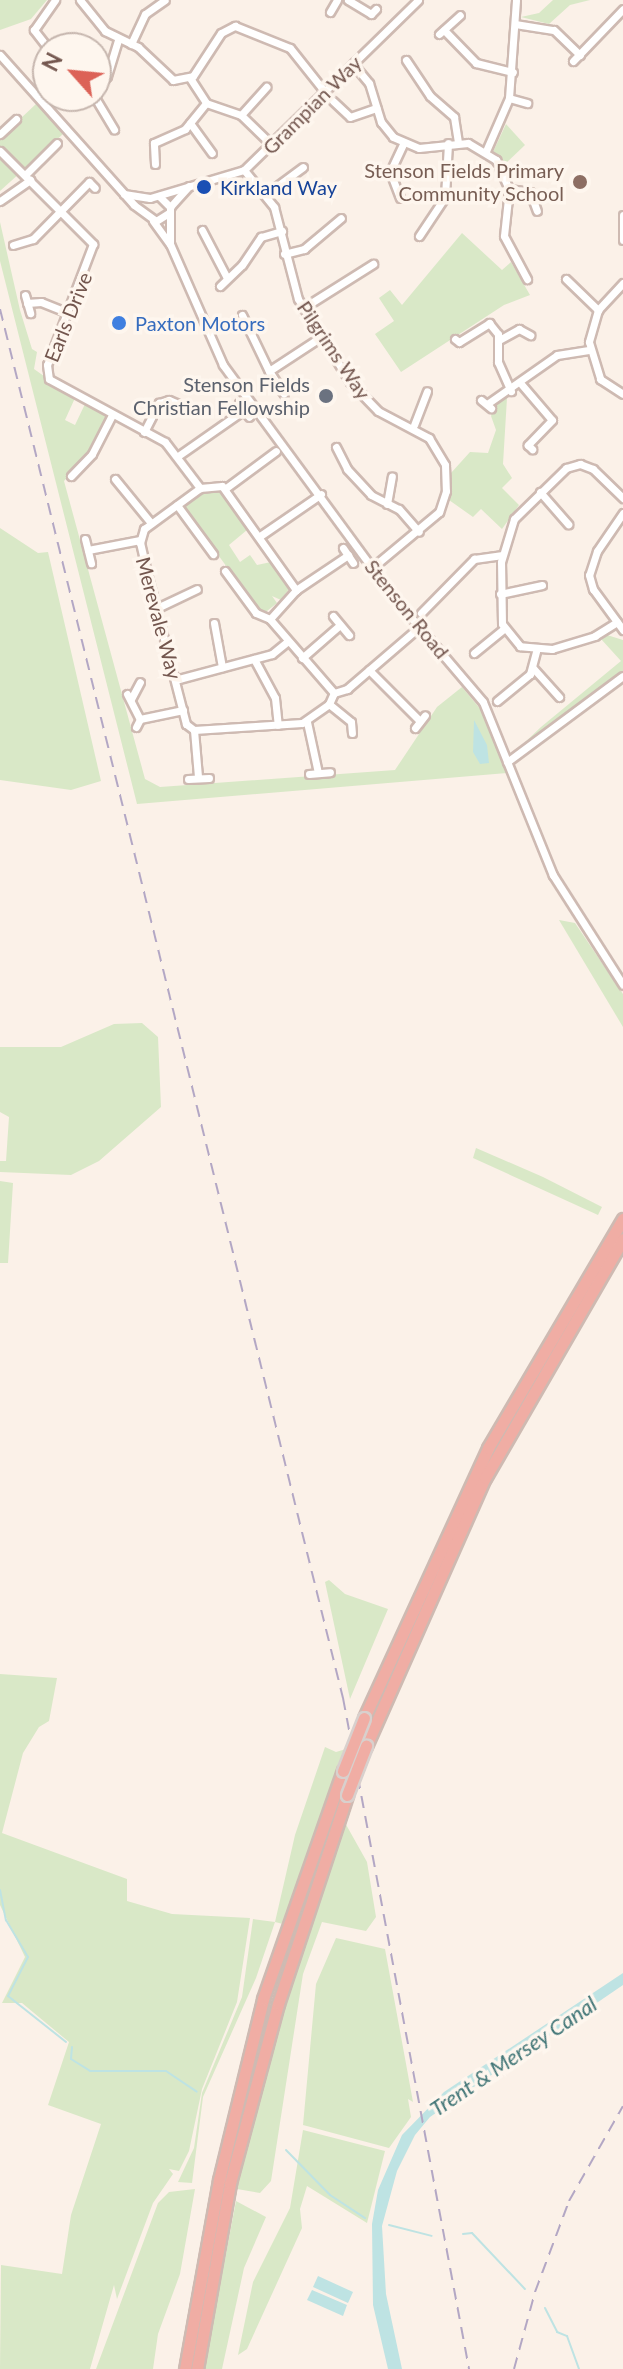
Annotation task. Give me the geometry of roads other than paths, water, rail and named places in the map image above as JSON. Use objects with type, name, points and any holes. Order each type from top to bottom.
[{"type":"highway","points":[[185,2369],[219,2180],[263,1999],[343,1771],[364,1718],[488,1448],[623,1219]]},
{"type":"highway","points":[[197,2369],[230,2183],[278,2004],[347,1795],[485,1478],[623,1239]]},
{"type":"street","points":[[36,32],[35,24],[55,0]]},
{"type":"street","points":[[80,0],[118,39],[131,44],[168,78],[190,78]]},
{"type":"street","points":[[131,44],[145,14],[165,0]]},
{"type":"street","points":[[330,12],[337,0]]},
{"type":"street","points":[[348,0],[371,14],[376,9]]},
{"type":"street","name":"Grampian Way","points":[[153,197],[244,170],[418,0]]},
{"type":"street","points":[[486,151],[509,98],[516,0]]},
{"type":"street","points":[[515,24],[554,30],[576,58],[623,9]]},
{"type":"street","points":[[460,15],[442,32],[476,63],[513,72]]},
{"type":"street","points":[[190,78],[221,33],[235,26],[290,48],[325,92]]},
{"type":"street","points":[[112,59],[118,39]]},
{"type":"street","points":[[0,55],[124,194],[145,213],[153,197]]},
{"type":"street","points":[[406,60],[430,96],[454,117],[458,142]]},
{"type":"street","points":[[353,64],[369,83],[386,130],[403,144],[426,148],[458,142],[486,151],[500,166],[509,189],[509,240],[527,279]]},
{"type":"street","points":[[190,78],[206,103],[241,115],[272,145]]},
{"type":"street","points":[[241,115],[266,87]]},
{"type":"street","points":[[509,98],[527,103]]},
{"type":"street","points":[[333,101],[350,117]]},
{"type":"street","points":[[155,164],[148,153],[157,141],[190,123],[206,103]]},
{"type":"street","points":[[344,125],[350,117],[376,108]]},
{"type":"street","points":[[109,112],[115,119],[114,129]]},
{"type":"street","points":[[0,134],[16,119]]},
{"type":"street","points":[[190,123],[212,153]]},
{"type":"street","points":[[0,201],[28,178],[57,143]]},
{"type":"street","points":[[419,236],[422,226],[447,190],[448,143]]},
{"type":"street","points":[[400,198],[386,172],[403,144]]},
{"type":"street","name":"Earls Drive","points":[[0,151],[93,247],[47,365],[49,379],[144,432],[178,456],[200,488]]},
{"type":"street","points":[[265,195],[303,167]]},
{"type":"street","name":"Pilgrims Way","points":[[244,170],[265,195],[282,231],[284,254],[303,308],[321,337],[370,405],[414,425],[439,450],[447,478],[439,512],[419,532],[373,567]]},
{"type":"street","points":[[13,245],[33,239],[89,182],[95,188]]},
{"type":"street","points":[[153,221],[169,210],[190,184]]},
{"type":"street","points":[[509,189],[530,192],[537,211]]},
{"type":"street","points":[[124,194],[153,197],[169,210]]},
{"type":"street","name":"Stenson Road","points":[[169,210],[170,244]]},
{"type":"street","name":"Stenson Road","points":[[145,213],[170,244],[215,352],[373,567],[483,702],[553,875],[623,985]]},
{"type":"street","points":[[623,215],[623,240]]},
{"type":"street","points":[[284,254],[304,249],[322,227],[341,218]]},
{"type":"street","points":[[202,230],[211,237],[214,257],[227,278]]},
{"type":"street","points":[[220,286],[261,237],[282,231]]},
{"type":"street","points":[[303,308],[373,263]]},
{"type":"street","points":[[566,279],[573,293],[598,310]]},
{"type":"street","points":[[623,283],[598,310],[589,350],[600,379],[623,394]]},
{"type":"street","points":[[30,313],[26,299],[68,313]]},
{"type":"street","points":[[242,315],[248,337],[284,394]]},
{"type":"street","points":[[459,342],[489,323],[499,340],[498,362],[511,391]]},
{"type":"street","points":[[499,340],[519,329],[530,335]]},
{"type":"street","points":[[269,371],[321,337]]},
{"type":"street","points":[[486,404],[522,385],[557,355],[589,350]]},
{"type":"street","points":[[522,385],[552,420],[528,445],[532,449]]},
{"type":"street","points":[[414,425],[427,391]]},
{"type":"street","points":[[144,432],[159,403],[169,400],[183,406]]},
{"type":"street","points":[[178,456],[244,410]]},
{"type":"street","points":[[73,470],[92,454],[112,415]]},
{"type":"street","points":[[336,447],[364,488],[419,532]]},
{"type":"street","points":[[226,488],[276,451]]},
{"type":"street","points":[[264,459],[270,467]]},
{"type":"street","points":[[617,622],[584,640],[536,651],[514,643],[504,629],[500,594],[501,555],[510,526],[560,472],[580,464],[598,472],[623,498]]},
{"type":"street","points":[[387,504],[392,476]]},
{"type":"street","points":[[120,482],[151,523]]},
{"type":"street","points":[[200,488],[211,484],[226,488],[296,590]]},
{"type":"street","name":"Merevale Way","points":[[194,730],[183,710],[140,540],[151,523],[200,488]]},
{"type":"street","points":[[540,492],[558,519],[568,524]]},
{"type":"street","points":[[260,536],[321,494]]},
{"type":"street","points":[[177,505],[213,554]]},
{"type":"street","points":[[623,513],[589,575],[593,589],[623,630]]},
{"type":"street","points":[[614,525],[623,532]]},
{"type":"street","points":[[85,539],[91,563]]},
{"type":"street","points":[[88,550],[140,540]]},
{"type":"street","points":[[270,619],[296,590],[345,552],[353,563]]},
{"type":"street","points":[[421,613],[432,609],[474,559],[501,555]]},
{"type":"street","points":[[225,571],[256,613],[270,619],[334,693]]},
{"type":"street","points":[[500,594],[542,585]]},
{"type":"street","points":[[157,608],[197,589]]},
{"type":"street","points":[[333,616],[349,635]]},
{"type":"street","points":[[214,623],[222,667]]},
{"type":"street","points":[[302,658],[340,625]]},
{"type":"street","points":[[198,777],[194,730],[307,722],[329,704],[334,693],[369,670],[419,627]]},
{"type":"street","points":[[474,653],[504,629]]},
{"type":"street","points":[[175,680],[254,659],[287,642]]},
{"type":"street","points":[[482,645],[488,652]]},
{"type":"street","points":[[497,701],[504,690],[533,668],[536,651]]},
{"type":"street","points":[[254,659],[275,698],[278,725]]},
{"type":"street","points":[[533,668],[559,697]]},
{"type":"street","points":[[369,670],[420,721]]},
{"type":"street","points":[[507,762],[623,676]]},
{"type":"street","points":[[140,682],[129,697],[140,719]]},
{"type":"street","points":[[329,704],[351,722],[352,733]]},
{"type":"street","points":[[140,719],[183,710]]},
{"type":"street","points":[[136,727],[140,719]]},
{"type":"street","points":[[307,722],[314,737],[313,773],[330,772]]},
{"type":"street","points":[[188,779],[209,778]]},
{"type":"water","points":[[474,720],[487,745],[489,763],[480,764],[473,752]]},
{"type":"water","name":"Trent & Mersey Canal","points":[[623,1973],[623,1985],[430,2117],[415,2135],[397,2171],[382,2226],[386,2294],[402,2369],[388,2369],[373,2305],[372,2224],[378,2190],[402,2135],[444,2092]]},
{"type":"water","points":[[318,2276],[353,2292],[348,2303],[313,2287]]},
{"type":"water","points":[[312,2290],[347,2305],[343,2316],[307,2300]]},
{"type":"waterway","points":[[0,1890],[6,1920],[28,1957],[8,1996],[66,2042]]},
{"type":"waterway","points":[[72,2047],[71,2059],[90,2071],[166,2071],[197,2092]]},
{"type":"waterway","points":[[286,2150],[330,2195],[365,2218]]},
{"type":"waterway","points":[[389,2225],[432,2236]]},
{"type":"waterway","points":[[463,2234],[472,2233],[525,2289]]},
{"type":"waterway","points":[[545,2308],[557,2332],[567,2336],[579,2369]]},
{"type":"railway","points":[[0,309],[343,1698],[469,2369]]},
{"type":"railway","points":[[514,2369],[535,2292],[569,2201],[623,2106]]},
{"type":"place","name":"Stenson Fields Primary Community School","points":[[580,182]]},
{"type":"place","name":"Kirkland Way","points":[[204,187]]},
{"type":"place","name":"Paxton Motors","points":[[119,323]]},
{"type":"place","name":"Stenson Fields Christian Fellowship","points":[[326,396]]}]
